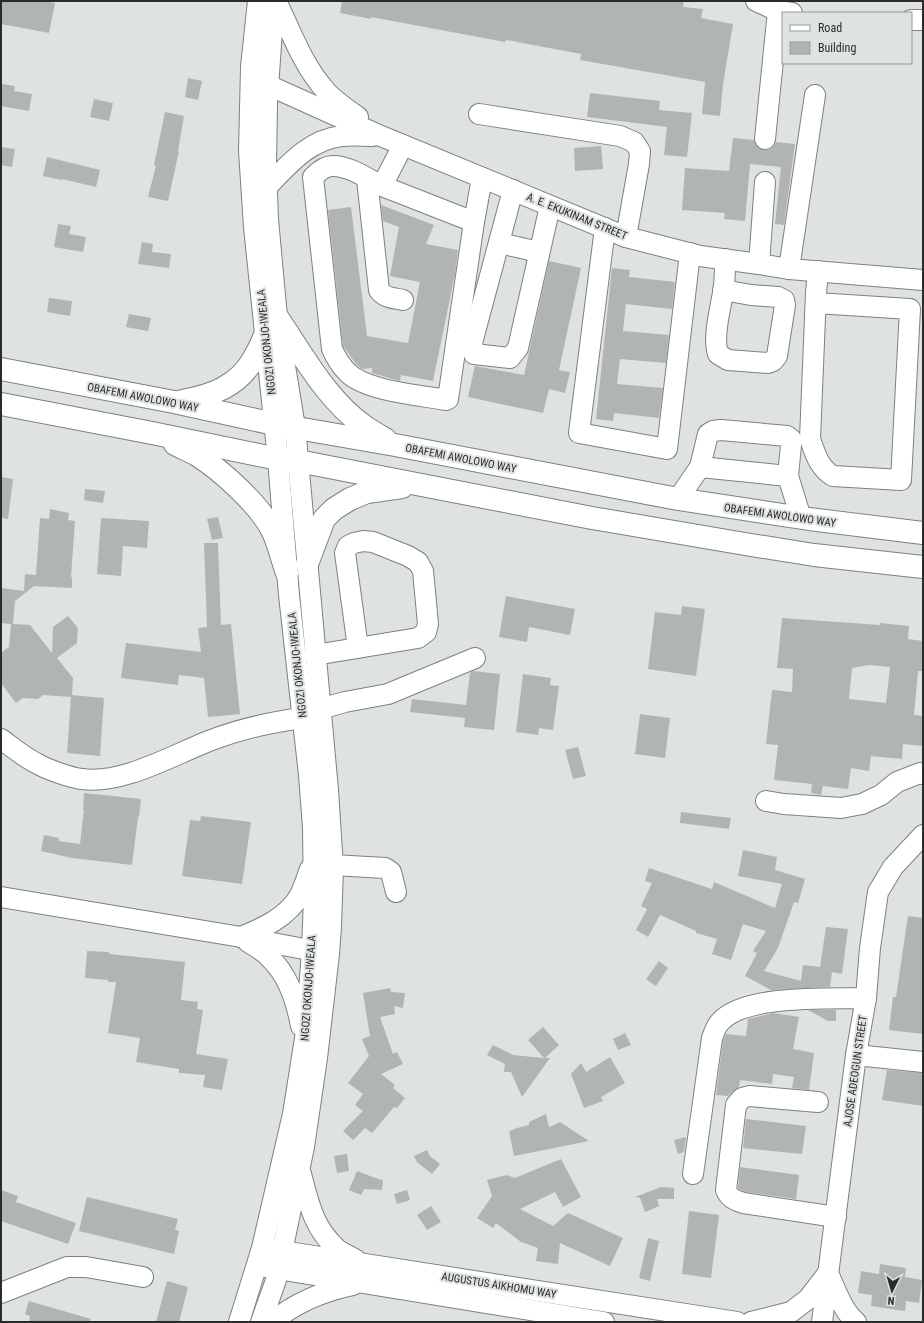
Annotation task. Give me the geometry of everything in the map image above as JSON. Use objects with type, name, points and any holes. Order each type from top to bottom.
[{"type":"main road","points":[[277,317],[306,362],[339,404],[363,426],[395,445]]},
{"type":"main road","points":[[174,402],[208,395],[221,390],[238,378],[254,359],[265,335]]},
{"type":"main road","name":"OBAFEMI AWOLOWO WAY","points":[[1,369],[174,402],[284,425],[678,499],[801,518],[923,533]]},
{"type":"main road","points":[[1,404],[592,518],[814,555],[923,567]]},
{"type":"main road","points":[[152,433],[198,456],[242,492],[261,512],[273,532],[287,573]]},
{"type":"main road","points":[[307,564],[324,519],[334,509],[350,499],[367,492],[419,485]]},
{"type":"street","name":"NGOZI OKONJO-IWEALA","points":[[239,1322],[259,1257],[293,1114],[320,953],[331,927],[333,865],[328,790],[307,564],[288,460],[284,425],[277,317],[268,219],[260,81],[258,1]]},
{"type":"street","name":"NGOZI OKONJO-IWEALA","points":[[275,1],[249,151],[254,227],[265,335],[284,425]]},
{"type":"street","points":[[275,1],[289,26],[299,52],[312,73],[326,91],[381,136]]},
{"type":"street","points":[[756,1],[785,12]]},
{"type":"street","points":[[912,20],[923,20]]},
{"type":"street","points":[[765,139],[782,31]]},
{"type":"street","name":"A. E. EKUKINAM STREET","points":[[260,81],[381,136],[626,237],[690,253],[759,264],[826,272],[923,280]]},
{"type":"street","points":[[789,268],[815,95]]},
{"type":"street","points":[[479,114],[620,136],[634,142],[640,151],[639,164],[626,237]]},
{"type":"street","points":[[267,187],[298,156],[312,146],[325,140],[341,136],[381,136]]},
{"type":"street","points":[[403,145],[375,182],[379,290],[386,296],[403,300]]},
{"type":"street","points":[[474,222],[375,182],[351,170],[332,166],[321,170],[313,177],[332,349],[338,361],[349,374],[365,383],[379,388],[446,400],[448,399],[474,222],[482,178]]},
{"type":"street","points":[[759,264],[765,182]]},
{"type":"street","points":[[513,190],[472,343],[474,354],[510,358],[518,348],[550,206]]},
{"type":"street","points":[[606,228],[579,433],[667,449],[690,253]]},
{"type":"street","points":[[499,243],[539,252]]},
{"type":"street","points":[[723,290],[725,259]]},
{"type":"street","points":[[824,303],[910,309],[901,480],[833,476],[826,472],[820,464],[810,439],[826,272]]},
{"type":"street","points":[[678,499],[700,467],[708,434],[713,431],[721,430],[787,436],[790,439],[791,445],[788,476],[801,518]]},
{"type":"street","name":"NGOZI OKONJO-IWEALA","points":[[261,1322],[278,1270],[300,1170],[317,1058],[320,953],[314,898],[313,828],[287,573],[288,460]]},
{"type":"street","points":[[700,467],[788,476]]},
{"type":"street","points":[[315,655],[358,648],[418,638],[426,632],[428,624],[423,570],[418,562],[408,556],[373,542],[363,541],[348,546],[345,553],[358,648]]},
{"type":"street","points":[[320,708],[388,694],[475,658]]},
{"type":"street","points":[[1,739],[36,764],[80,779],[110,779],[131,773],[174,756],[192,747],[246,729],[302,718]]},
{"type":"street","points":[[766,801],[784,804],[841,808],[862,804],[881,795],[897,782],[920,773],[923,774]]},
{"type":"street","name":"AJOSE ADEOGUN STREET","points":[[822,1322],[856,1055],[866,998],[870,948],[878,892],[886,868],[923,835]]},
{"type":"street","points":[[241,937],[264,927],[291,908],[300,894],[313,860]]},
{"type":"street","points":[[333,865],[384,868],[391,872],[396,892]]},
{"type":"street","points":[[1,897],[241,937],[320,953]]},
{"type":"street","points":[[241,937],[268,955],[281,970],[289,985],[297,1006],[304,1042]]},
{"type":"street","points":[[693,1174],[712,1038],[719,1022],[731,1014],[766,1003],[790,999],[866,998]]},
{"type":"street","points":[[856,1055],[923,1062]]},
{"type":"street","points":[[818,1102],[749,1096],[742,1098],[736,1105],[726,1190],[728,1195],[734,1200],[743,1203],[836,1217]]},
{"type":"street","points":[[300,1170],[310,1210],[317,1224],[325,1236],[338,1250],[362,1264]]},
{"type":"street","name":"AUGUSTUS AIKHOMU WAY","points":[[259,1257],[283,1250],[362,1264],[737,1322]]},
{"type":"street","name":"AUGUSTUS AIKHOMU WAY","points":[[259,1257],[278,1270],[604,1322]]},
{"type":"street","points":[[1,1293],[67,1267],[86,1267],[143,1277]]},
{"type":"street","points":[[751,1322],[791,1312],[808,1299],[828,1273],[840,1299],[856,1322]]},
{"type":"street","points":[[272,1322],[300,1304],[326,1292],[363,1284]]},
{"type":"building","points":[[1,1],[46,1],[55,3],[49,33],[1,24]]},
{"type":"building","points":[[342,1],[684,1],[683,7],[703,9],[701,18],[733,24],[723,84],[720,116],[702,114],[705,82],[580,60],[581,54],[506,40],[505,42],[371,17],[371,19],[340,13]]},
{"type":"building","points":[[188,78],[202,81],[198,100],[185,97]]},
{"type":"building","points":[[2,84],[15,86],[14,91],[32,94],[29,111],[1,106]]},
{"type":"building","points":[[590,93],[660,101],[659,110],[692,113],[687,157],[664,155],[667,127],[587,117]]},
{"type":"building","points":[[94,99],[113,103],[109,121],[90,117]]},
{"type":"building","points":[[165,112],[184,116],[179,151],[168,201],[148,197],[156,166],[154,165]]},
{"type":"building","points":[[733,138],[754,140],[758,148],[764,150],[770,149],[776,142],[795,144],[784,225],[775,224],[781,167],[750,164],[745,221],[724,219],[725,213],[682,210],[685,168],[729,171]]},
{"type":"building","points":[[601,146],[603,169],[575,171],[574,148]]},
{"type":"building","points":[[1,147],[15,149],[12,167],[1,165]]},
{"type":"building","points":[[47,157],[100,170],[96,187],[43,176]]},
{"type":"building","points":[[381,205],[434,225],[426,244],[458,250],[455,274],[433,381],[401,375],[400,381],[372,373],[372,368],[362,369],[356,364],[343,346],[328,210],[351,207],[367,336],[408,343],[420,282],[390,276],[399,227],[383,221]]},
{"type":"building","points":[[58,224],[71,226],[69,234],[86,237],[83,252],[54,247]]},
{"type":"building","points":[[142,242],[153,244],[152,252],[171,254],[169,268],[138,264]]},
{"type":"building","points":[[549,261],[581,268],[559,370],[570,372],[565,393],[549,389],[543,413],[468,397],[475,366],[524,375]]},
{"type":"building","points":[[612,268],[630,270],[629,277],[675,282],[672,309],[626,304],[623,331],[669,335],[666,363],[620,359],[617,384],[663,388],[659,418],[614,413],[613,421],[596,419]]},
{"type":"building","points":[[49,298],[72,301],[70,316],[47,312]]},
{"type":"building","points":[[129,314],[151,318],[148,331],[126,327]]},
{"type":"building","points":[[1,477],[13,479],[8,519],[1,518]]},
{"type":"building","points":[[85,489],[105,491],[103,503],[84,500]]},
{"type":"building","points":[[50,509],[69,513],[68,520],[75,521],[71,577],[72,588],[34,586],[15,601],[13,624],[30,625],[52,653],[53,627],[68,616],[78,628],[77,643],[57,658],[73,678],[72,695],[104,698],[100,756],[67,753],[71,697],[43,695],[38,699],[23,698],[16,703],[1,683],[1,653],[9,647],[11,624],[1,623],[1,588],[24,591],[25,574],[36,575],[40,518],[49,519]]},
{"type":"building","points":[[218,517],[223,538],[212,540],[207,519]]},
{"type":"building","points":[[101,518],[149,521],[147,548],[123,546],[121,576],[97,574]]},
{"type":"building","points":[[204,543],[218,543],[221,625],[231,624],[240,714],[208,717],[204,678],[179,675],[178,685],[121,678],[126,643],[201,652],[198,628],[207,627]]},
{"type":"building","points":[[506,596],[575,609],[570,635],[529,627],[527,642],[499,637]]},
{"type":"building","points":[[682,606],[705,609],[696,676],[648,669],[655,612],[681,615]]},
{"type":"building","points":[[782,618],[909,626],[908,639],[923,641],[923,671],[918,671],[914,715],[923,716],[923,746],[903,744],[902,759],[871,756],[869,771],[851,768],[848,789],[823,786],[821,795],[811,793],[812,784],[774,780],[778,745],[766,744],[772,690],[792,692],[793,669],[777,668]],"holes":[[[869,665],[890,667],[886,703],[849,699],[852,668]]]},
{"type":"building","points":[[473,671],[500,674],[494,730],[464,727],[465,718],[410,712],[412,699],[466,705],[470,673]]},
{"type":"building","points":[[523,674],[551,678],[550,685],[559,686],[553,730],[539,728],[538,735],[516,732]]},
{"type":"building","points":[[640,714],[670,718],[665,758],[635,754]]},
{"type":"building","points":[[578,747],[586,776],[573,779],[565,750]]},
{"type":"building","points":[[84,793],[141,799],[132,865],[72,858],[41,851],[44,835],[59,838],[59,841],[80,844],[84,810]]},
{"type":"building","points":[[681,812],[731,818],[729,829],[680,823]]},
{"type":"building","points":[[201,816],[251,822],[242,884],[182,876],[190,820],[200,821]]},
{"type":"building","points":[[743,850],[777,857],[775,870],[805,879],[798,903],[794,902],[778,948],[764,971],[801,981],[803,965],[820,967],[826,927],[848,929],[842,974],[832,972],[830,987],[771,990],[745,976],[757,953],[753,951],[766,931],[743,924],[731,960],[712,954],[717,939],[696,933],[696,931],[660,915],[648,937],[636,930],[647,909],[641,906],[652,883],[645,881],[649,868],[712,889],[714,882],[775,908],[782,884],[738,876]]},
{"type":"building","points":[[908,916],[923,918],[923,1034],[889,1030],[893,997],[896,997]]},
{"type":"building","points":[[87,951],[109,952],[109,954],[185,962],[181,1000],[198,1002],[197,1009],[203,1010],[196,1054],[228,1059],[222,1090],[203,1087],[205,1075],[179,1073],[179,1069],[136,1062],[140,1038],[108,1033],[116,982],[85,978]]},
{"type":"building","points":[[659,961],[668,968],[656,986],[646,979]]},
{"type":"building","points":[[390,988],[391,992],[405,993],[403,1008],[394,1006],[395,1014],[380,1017],[393,1054],[397,1052],[403,1064],[381,1074],[395,1085],[393,1088],[405,1098],[397,1108],[394,1107],[372,1133],[365,1128],[353,1140],[343,1131],[363,1111],[355,1105],[363,1094],[348,1083],[369,1056],[362,1039],[370,1036],[363,993]]},
{"type":"building","points":[[808,1010],[836,1010],[836,1021],[828,1021]]},
{"type":"building","points":[[773,1013],[799,1017],[793,1049],[814,1053],[809,1090],[792,1088],[794,1077],[773,1074],[772,1084],[740,1080],[739,1087],[728,1096],[716,1095],[723,1041],[726,1034],[746,1036],[748,1019]]},
{"type":"building","points":[[543,1027],[559,1045],[545,1058],[550,1058],[522,1097],[511,1072],[504,1072],[505,1064],[487,1055],[493,1045],[513,1055],[544,1058],[528,1040]]},
{"type":"building","points":[[625,1033],[631,1045],[618,1050],[613,1039]]},
{"type":"building","points":[[610,1057],[625,1083],[601,1097],[603,1101],[584,1108],[571,1074],[581,1063],[586,1072]]},
{"type":"building","points":[[887,1070],[923,1073],[923,1106],[882,1100]]},
{"type":"building","points":[[546,1114],[549,1127],[560,1122],[589,1141],[514,1156],[509,1131],[529,1125],[529,1122]]},
{"type":"building","points":[[746,1119],[806,1126],[802,1154],[743,1148]]},
{"type":"building","points":[[686,1137],[684,1152],[678,1154],[674,1140]]},
{"type":"building","points":[[427,1150],[430,1156],[440,1164],[432,1174],[417,1162],[414,1156]]},
{"type":"building","points":[[347,1154],[349,1171],[337,1173],[334,1156]]},
{"type":"building","points":[[561,1159],[581,1197],[563,1207],[555,1192],[520,1209],[553,1226],[568,1213],[623,1238],[610,1266],[560,1243],[558,1264],[536,1261],[538,1248],[521,1242],[496,1223],[493,1228],[477,1218],[492,1196],[487,1180],[507,1175],[515,1178]]},
{"type":"building","points":[[740,1167],[799,1175],[796,1199],[746,1192],[739,1189]]},
{"type":"building","points":[[357,1171],[383,1180],[382,1190],[364,1189],[361,1195],[349,1190]]},
{"type":"building","points":[[661,1187],[674,1188],[674,1199],[657,1199],[659,1206],[645,1212],[640,1198],[635,1197]]},
{"type":"building","points":[[1,1190],[18,1196],[16,1202],[76,1223],[68,1244],[1,1221]]},
{"type":"building","points":[[407,1190],[410,1200],[397,1204],[394,1194]]},
{"type":"building","points":[[87,1197],[178,1219],[175,1230],[179,1231],[174,1254],[79,1231]]},
{"type":"building","points":[[431,1206],[441,1222],[427,1230],[417,1215]]},
{"type":"building","points":[[689,1211],[719,1215],[711,1278],[682,1274]]},
{"type":"building","points":[[648,1238],[659,1241],[650,1281],[639,1278]]},
{"type":"building","points":[[880,1264],[906,1268],[905,1277],[922,1280],[919,1303],[906,1301],[905,1311],[871,1306],[872,1295],[858,1293],[861,1271],[879,1274]]},
{"type":"building","points":[[167,1281],[188,1287],[179,1322],[156,1322]]},
{"type":"building","points":[[29,1301],[91,1319],[90,1322],[29,1322],[30,1316],[25,1314]]}]
